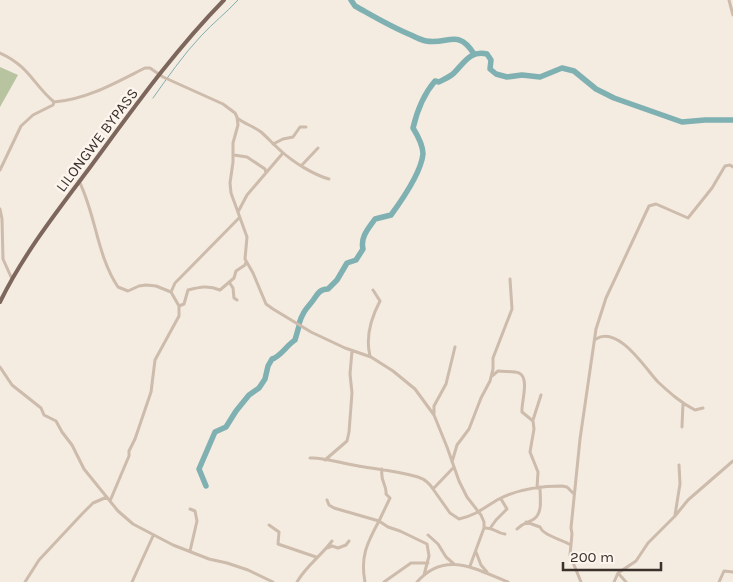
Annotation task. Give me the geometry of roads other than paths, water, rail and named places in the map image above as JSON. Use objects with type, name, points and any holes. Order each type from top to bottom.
[{"type":"main road","name":"LILONGWE BYPASS","points":[[0,302],[28,253],[159,74],[224,0]]},
{"type":"street","points":[[729,0],[733,15]]},
{"type":"street","points":[[0,53],[13,59],[26,70],[54,102]]},
{"type":"street","points":[[0,170],[22,126],[33,115],[53,105],[54,102],[64,101],[106,88],[145,68],[150,68],[168,79],[223,104],[245,124],[258,130],[283,153],[319,176],[329,179]]},
{"type":"street","points":[[237,117],[238,125],[233,143],[231,193],[247,237],[246,261],[269,307],[311,332],[371,357],[409,383],[421,396],[434,415],[467,497],[484,522],[484,528],[470,566]]},
{"type":"street","points":[[274,144],[283,139],[293,137],[300,127],[306,127]]},
{"type":"street","points":[[302,165],[318,148]]},
{"type":"street","points":[[238,213],[247,195],[283,153]]},
{"type":"street","points":[[234,155],[247,158],[261,166],[265,169],[266,174]]},
{"type":"street","points":[[582,582],[570,555],[575,503],[574,494],[596,329],[606,298],[649,206],[656,204],[688,218],[712,188],[725,166],[730,165],[733,167]]},
{"type":"street","points":[[80,181],[87,196],[106,263],[118,287],[128,291],[142,285],[153,286],[171,292],[179,306],[177,322],[155,360],[151,392],[129,450],[129,456],[110,501]]},
{"type":"street","points":[[0,209],[3,259],[12,280]]},
{"type":"street","points":[[171,292],[175,283],[239,218]]},
{"type":"street","points":[[179,306],[184,304],[188,290],[206,286],[213,286],[220,290],[234,278],[236,271],[245,265],[246,261]]},
{"type":"street","points":[[490,381],[493,358],[512,310],[510,279]]},
{"type":"street","points":[[229,282],[233,288],[234,298],[237,300]]},
{"type":"street","points":[[371,357],[369,325],[380,300],[373,290]]},
{"type":"street","points":[[596,340],[602,336],[610,337],[632,350],[648,371],[673,396],[695,410],[703,408]]},
{"type":"street","points":[[434,415],[434,406],[446,384],[455,347]]},
{"type":"street","points":[[325,460],[347,441],[352,393],[350,374],[352,350]]},
{"type":"street","points":[[0,367],[16,389],[41,408],[44,415],[56,421],[72,445],[84,469],[124,516],[153,536],[209,559],[248,570],[273,582]]},
{"type":"street","points":[[452,462],[457,445],[469,429],[481,398],[496,372],[517,373],[522,376],[525,394],[521,404],[522,412],[532,418],[533,421]]},
{"type":"street","points":[[517,529],[538,515],[540,506],[538,472],[530,452],[534,429],[533,421],[541,395]]},
{"type":"street","points":[[682,427],[683,403]]},
{"type":"street","points":[[310,458],[336,460],[347,464],[382,469],[419,478],[430,484],[455,518],[466,518],[478,513],[521,490],[565,487],[574,494]]},
{"type":"street","points":[[614,582],[618,573],[636,561],[648,543],[688,500],[733,461]]},
{"type":"street","points":[[675,516],[680,484],[680,465]]},
{"type":"street","points":[[433,489],[454,467]]},
{"type":"street","points":[[365,582],[362,563],[370,539],[390,498],[386,494],[381,478],[382,469]]},
{"type":"street","points":[[25,582],[39,560],[82,514],[93,503],[107,497]]},
{"type":"street","points":[[491,527],[507,509],[501,499]]},
{"type":"street","points":[[327,500],[329,505],[334,508],[379,522],[427,544],[430,556],[424,575]]},
{"type":"street","points":[[190,509],[196,513],[197,521],[190,551]]},
{"type":"street","points":[[526,522],[540,527],[540,530],[548,536],[571,545]]},
{"type":"street","points":[[269,525],[279,532],[278,544],[316,557]]},
{"type":"street","points":[[484,528],[491,527],[500,534],[505,534]]},
{"type":"street","points":[[428,535],[454,564]]},
{"type":"street","points":[[132,582],[153,536]]},
{"type":"street","points":[[297,582],[302,572],[332,540]]},
{"type":"street","points":[[326,548],[346,546],[349,542]]},
{"type":"street","points":[[476,551],[481,565],[489,574]]},
{"type":"street","points":[[384,582],[411,562],[428,563]]},
{"type":"street","points":[[417,582],[435,568],[454,564],[470,566],[508,582]]},
{"type":"street","points":[[719,582],[724,571],[733,572]]},
{"type":"street","points":[[618,573],[626,582]]},
{"type":"waterway","points":[[153,98],[194,43],[238,0]]},
{"type":"waterway","points":[[351,0],[355,6],[389,25],[418,38],[434,42],[458,40],[468,46],[474,54]]},
{"type":"waterway","points":[[299,324],[304,312],[318,293],[328,289],[337,280],[347,263],[356,260],[363,249],[362,245],[366,233],[375,219],[391,215],[415,178],[422,161],[423,151],[413,128],[416,115],[427,92],[435,81],[439,82],[451,76],[464,62],[476,54],[487,54],[491,60],[490,69],[496,74],[507,77],[522,75],[540,77],[562,68],[574,71],[596,89],[614,98],[682,122],[733,120]]},
{"type":"waterway","points":[[206,486],[199,469],[215,432],[226,427],[249,395],[259,388],[265,379],[272,359],[278,356],[295,340],[299,326]]}]
